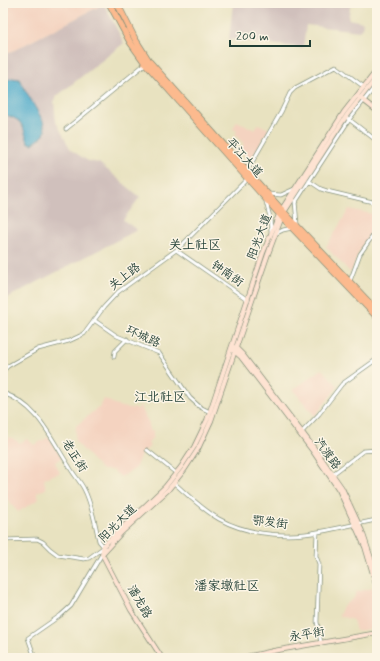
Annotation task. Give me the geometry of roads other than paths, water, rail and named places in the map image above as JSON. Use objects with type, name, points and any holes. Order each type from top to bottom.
[{"type":"highway","name":"平江大道","points":[[109,3],[130,42],[145,63],[247,179],[266,196]]},
{"type":"highway","name":"平江大道","points":[[117,3],[149,61],[247,172],[281,213],[377,317]]},
{"type":"highway","name":"平江大道","points":[[295,228],[377,311]]},
{"type":"street","points":[[66,129],[145,63]]},
{"type":"street","points":[[247,172],[290,93],[295,88],[336,66],[364,87]]},
{"type":"street","name":"阳光大道","points":[[102,554],[104,545],[158,493],[176,473],[198,440],[234,348],[248,300],[281,213],[344,112],[361,98],[364,87],[377,70]]},
{"type":"street","name":"阳光大道","points":[[295,191],[307,180],[361,98],[377,77]]},
{"type":"street","points":[[377,84],[361,98],[377,111]]},
{"type":"street","points":[[348,118],[377,141]]},
{"type":"street","name":"关上路","points":[[3,371],[8,366],[38,350],[84,334],[104,307],[118,292],[176,250],[202,226],[247,179]]},
{"type":"street","points":[[295,203],[307,180],[327,191],[377,203]]},
{"type":"street","points":[[295,191],[295,228],[283,230],[273,234],[266,196],[281,195],[295,191]]},
{"type":"street","points":[[350,282],[360,254],[377,230]]},
{"type":"street","name":"阳光大道","points":[[102,554],[122,532],[174,483],[189,463],[206,434],[273,234]]},
{"type":"street","name":"钟南街","points":[[176,250],[248,300]]},
{"type":"street","name":"环城路","points":[[94,320],[113,334],[159,353],[190,398],[200,407],[210,412]]},
{"type":"street","points":[[114,357],[115,351],[127,340]]},
{"type":"street","name":"汽渡路","points":[[234,348],[243,355],[333,474],[346,496],[357,523],[377,588]]},
{"type":"street","name":"汽渡路","points":[[234,348],[339,490],[368,546],[377,576]]},
{"type":"street","points":[[302,432],[314,420],[342,384],[377,359]]},
{"type":"street","name":"老正街","points":[[3,393],[28,406],[45,427],[84,489],[99,541],[104,547]]},
{"type":"street","points":[[147,450],[176,473]]},
{"type":"street","points":[[333,474],[363,451],[377,450]]},
{"type":"street","name":"鄂发街","points":[[174,483],[211,514],[236,527],[260,532],[299,534],[317,532],[377,520]]},
{"type":"street","points":[[317,532],[316,556],[319,564],[318,622],[321,643]]},
{"type":"street","points":[[3,540],[37,539],[43,542],[58,555],[84,559],[89,558],[104,547]]},
{"type":"street","points":[[35,658],[28,638],[61,615],[71,606],[102,554]]},
{"type":"street","name":"潘龙路","points":[[102,554],[131,610],[162,658]]},
{"type":"street","name":"永平街","points":[[241,658],[377,633]]},
{"type":"water","points":[[12,78],[19,79],[43,121],[45,130],[44,135],[32,144],[28,142],[21,124],[14,118],[3,114],[3,82]]},
{"type":"district","name":"关上社区","points":[[195,245]]},
{"type":"district","name":"江北社区","points":[[160,397]]},
{"type":"district","name":"潘家墩社区","points":[[227,586]]}]
